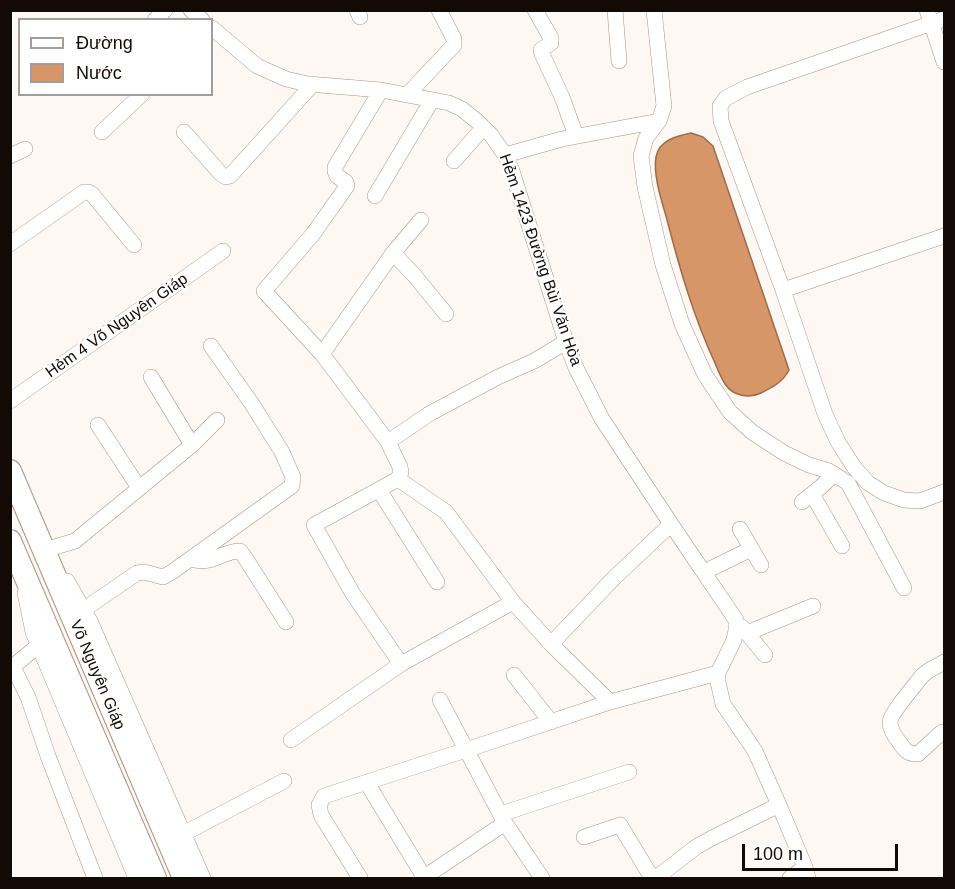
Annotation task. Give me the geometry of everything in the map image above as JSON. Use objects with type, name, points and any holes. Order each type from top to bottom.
[{"type":"highway","name":"Võ Nguyên Giáp","points":[[10,471],[184,879]]},
{"type":"highway","name":"Võ Nguyên Giáp","points":[[13,549],[155,879]]},
{"type":"street","points":[[407,95],[454,45],[454,39],[439,10]]},
{"type":"street","points":[[535,10],[551,38],[551,43],[541,50],[576,136]]},
{"type":"street","points":[[615,10],[619,61]]},
{"type":"street","points":[[654,10],[664,106],[659,121],[646,138],[641,156],[645,188],[663,265],[682,324],[705,375],[730,412],[752,432],[783,453],[834,474],[848,483],[904,588]]},
{"type":"street","points":[[945,62],[934,18],[747,87],[726,98],[720,106],[721,121],[783,290],[825,414],[838,442],[854,467],[868,483],[884,493],[904,500],[920,501],[945,492]]},
{"type":"street","name":"Hẻm 1423 Đường Bùi Văn Hòa","points":[[213,31],[257,66],[286,79],[313,84],[381,90],[449,103],[462,109],[491,135],[505,155],[576,368],[602,418],[736,620],[765,655]]},
{"type":"street","points":[[184,132],[221,174],[226,177],[230,176],[313,84]]},
{"type":"street","points":[[381,90],[335,167],[337,176],[346,182],[347,186],[313,234],[264,291],[322,354],[388,442],[400,467],[401,472],[398,479],[314,525],[352,594],[401,664]]},
{"type":"street","points":[[102,132],[140,96]]},
{"type":"street","points":[[375,196],[432,100]]},
{"type":"street","points":[[505,155],[576,136],[659,121]]},
{"type":"street","points":[[454,161],[483,128]]},
{"type":"street","points":[[10,156],[25,149]]},
{"type":"street","points":[[10,244],[84,192],[88,192],[134,245]]},
{"type":"street","points":[[322,354],[393,253],[421,220]]},
{"type":"street","points":[[783,290],[945,236]]},
{"type":"street","name":"Hẻm 4 Võ Nguyên Giáp","points":[[10,401],[223,251]]},
{"type":"street","points":[[393,253],[446,314]]},
{"type":"street","points":[[388,442],[429,414],[498,377],[534,361],[566,342]]},
{"type":"street","points":[[83,610],[137,573],[144,572],[163,577],[292,486],[293,477],[282,452],[211,346]]},
{"type":"street","points":[[151,377],[192,445]]},
{"type":"street","points":[[48,549],[75,540],[192,445],[217,420]]},
{"type":"street","points":[[98,425],[139,488]]},
{"type":"street","points":[[834,474],[807,498],[842,546]]},
{"type":"street","points":[[398,479],[446,512],[513,602],[551,644],[610,702]]},
{"type":"street","points":[[379,490],[437,582]]},
{"type":"street","points":[[551,644],[613,579],[671,524]]},
{"type":"street","points":[[34,526],[90,621],[202,879]]},
{"type":"street","points":[[740,529],[761,565]]},
{"type":"street","points":[[13,549],[33,632],[136,879]]},
{"type":"street","points":[[704,572],[751,549]]},
{"type":"street","points":[[191,559],[206,561],[234,551],[240,552],[286,622]]},
{"type":"street","points":[[291,740],[401,664],[513,602]]},
{"type":"street","points":[[747,633],[813,606]]},
{"type":"street","points":[[736,620],[734,640],[718,673],[718,682],[723,704],[755,751],[807,873],[790,879]]},
{"type":"street","points":[[39,645],[12,668],[28,697],[95,879]]},
{"type":"street","points":[[942,732],[918,754],[912,754],[906,752],[895,737],[890,725],[892,715],[922,676],[945,662]]},
{"type":"street","points":[[360,879],[321,815],[319,805],[324,796],[610,702],[718,673]]},
{"type":"street","points":[[514,675],[551,722]]},
{"type":"street","points":[[440,700],[503,818],[542,879]]},
{"type":"street","points":[[367,783],[424,878],[503,818],[629,772]]},
{"type":"street","points":[[183,834],[284,781]]},
{"type":"street","points":[[584,837],[620,825],[654,879],[712,838],[779,805]]},
{"type":"water","points":[[691,133],[703,137],[713,146],[789,370],[777,384],[756,395],[737,394],[728,388],[721,377],[693,309],[660,194],[656,171],[658,151],[669,140]]}]
